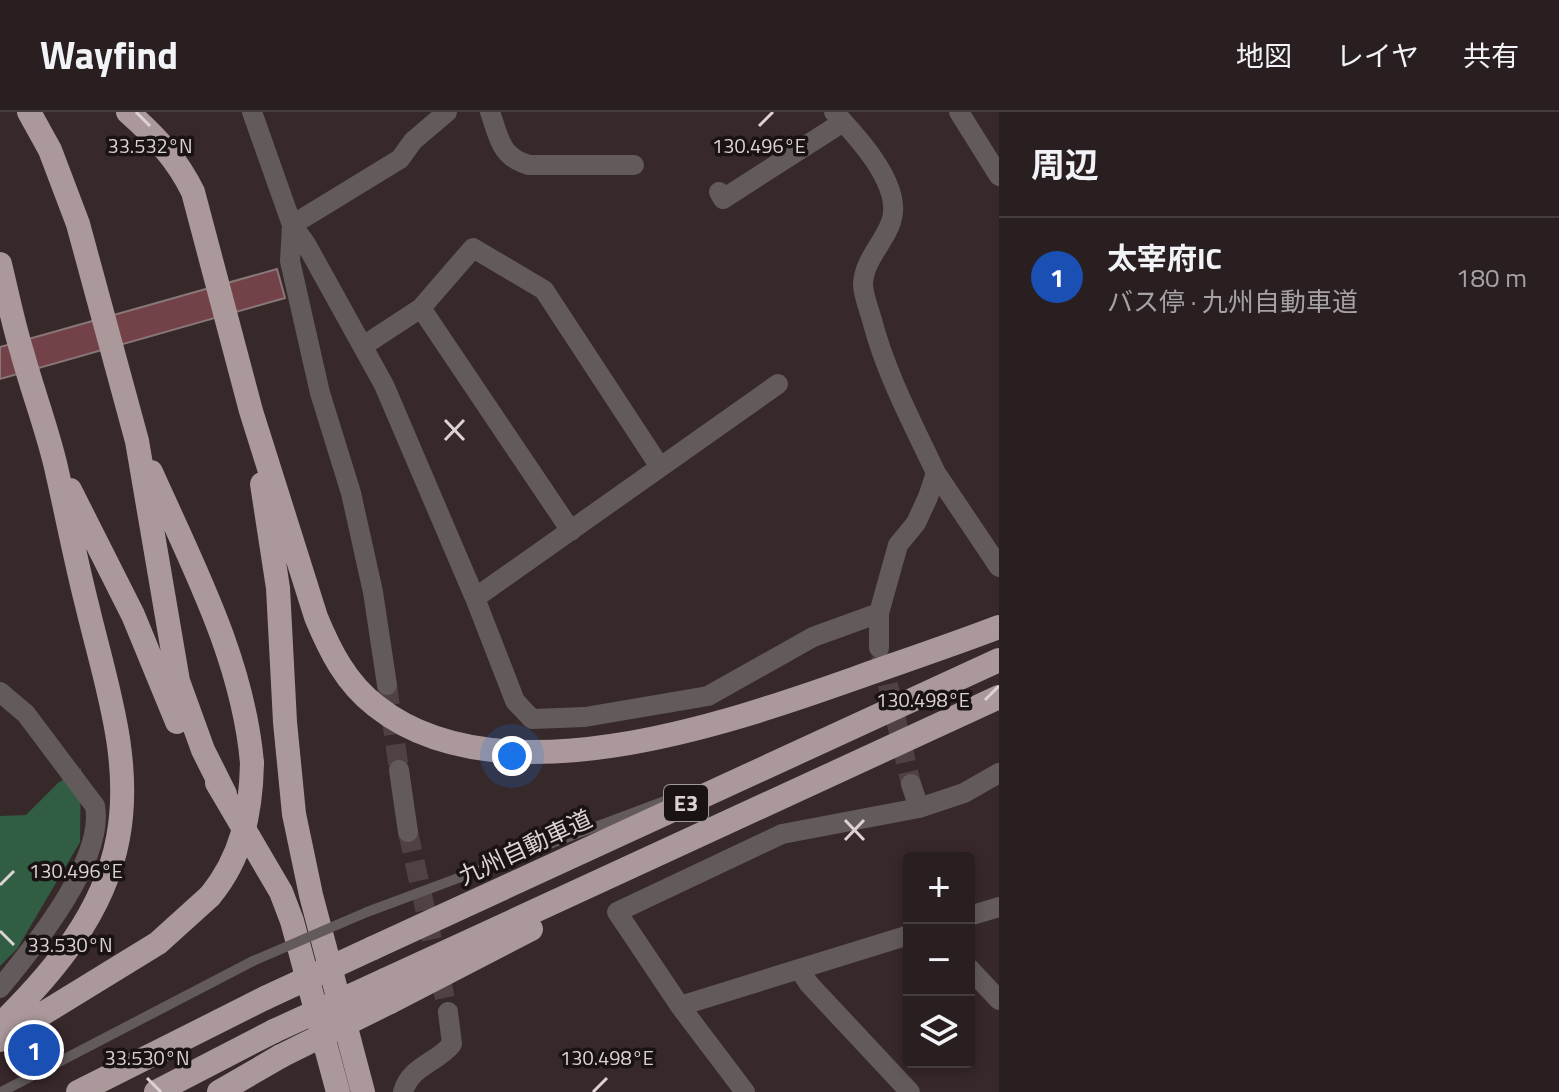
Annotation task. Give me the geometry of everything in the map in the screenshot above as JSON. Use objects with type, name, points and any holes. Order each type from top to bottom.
[{"type":"highway","points":[[29,112],[66,188],[137,441],[178,681],[203,750],[281,892],[292,921],[338,1092]]},
{"type":"highway","points":[[128,112],[166,148],[193,192],[251,411],[327,645],[358,690],[377,707],[409,727],[444,740],[498,750],[532,752],[605,748],[697,728],[809,695],[999,627]]},
{"type":"highway","points":[[0,264],[54,460],[114,720],[122,774],[123,807],[109,873],[97,901],[62,957],[0,1025]]},
{"type":"highway","points":[[251,411],[278,588],[294,814],[311,895],[363,1092]]},
{"type":"highway","points":[[0,1040],[158,943],[210,896],[228,870],[242,839],[248,813],[252,763],[244,709],[221,633],[137,441]]},
{"type":"highway","points":[[54,460],[120,588],[177,721],[225,794]]},
{"type":"highway","name":"九州自動車道","points":[[78,1092],[265,998],[999,660]]},
{"type":"highway","name":"E3","points":[[156,1092],[274,1031],[387,991],[759,808],[999,697]]},
{"type":"highway","points":[[219,1092],[387,991]]},
{"type":"street","points":[[252,112],[292,225],[306,244],[384,385],[475,598],[515,701],[532,719],[585,717],[708,696],[813,637],[879,613]]},
{"type":"street","points":[[292,225],[400,159],[413,141],[447,112]]},
{"type":"street","points":[[490,112],[504,151],[517,162],[529,165],[634,165]]},
{"type":"street","points":[[959,112],[999,176]]},
{"type":"street","points":[[719,192],[723,199],[838,117],[873,154],[891,195],[893,208],[891,222],[872,253],[863,285],[882,359],[936,473],[999,567]]},
{"type":"street","points":[[292,225],[290,261],[320,393],[351,493],[373,592],[387,685]]},
{"type":"street","points":[[363,346],[421,308],[473,248],[544,290],[660,467]]},
{"type":"street","points":[[421,308],[571,531]]},
{"type":"street","points":[[475,598],[778,384]]},
{"type":"street","points":[[879,648],[879,613],[898,545],[916,523],[936,473]]},
{"type":"street","points":[[0,692],[26,714],[95,806],[97,815],[86,856],[51,924],[0,988]]},
{"type":"street","points":[[399,770],[408,832]]},
{"type":"street","points":[[745,1092],[680,1006],[617,912],[782,834],[919,808],[964,793],[999,773]]},
{"type":"street","points":[[911,784],[919,808]]},
{"type":"street","points":[[975,914],[999,907]]},
{"type":"street","points":[[680,1006],[903,937]]},
{"type":"street","points":[[799,969],[809,984],[910,1092]]},
{"type":"street","points":[[975,974],[999,1000]]},
{"type":"street","points":[[403,1092],[406,1080],[416,1070],[448,1050],[452,1044],[448,1012]]},
{"type":"lane","points":[[1,1092],[253,961],[367,912],[794,753]]},
{"type":"green space","points":[[81,768],[80,842],[17,949],[0,966],[0,816],[26,815],[58,783]]},
{"type":"building","points":[[277,269],[285,298],[0,379],[0,347]]},
{"type":"tunnel","points":[[881,655],[911,784]]},
{"type":"tunnel","points":[[387,685],[399,770]]},
{"type":"tunnel","points":[[408,832],[448,1012]]},
{"type":"place","name":"太宰府IC","points":[[34,1050]]}]
